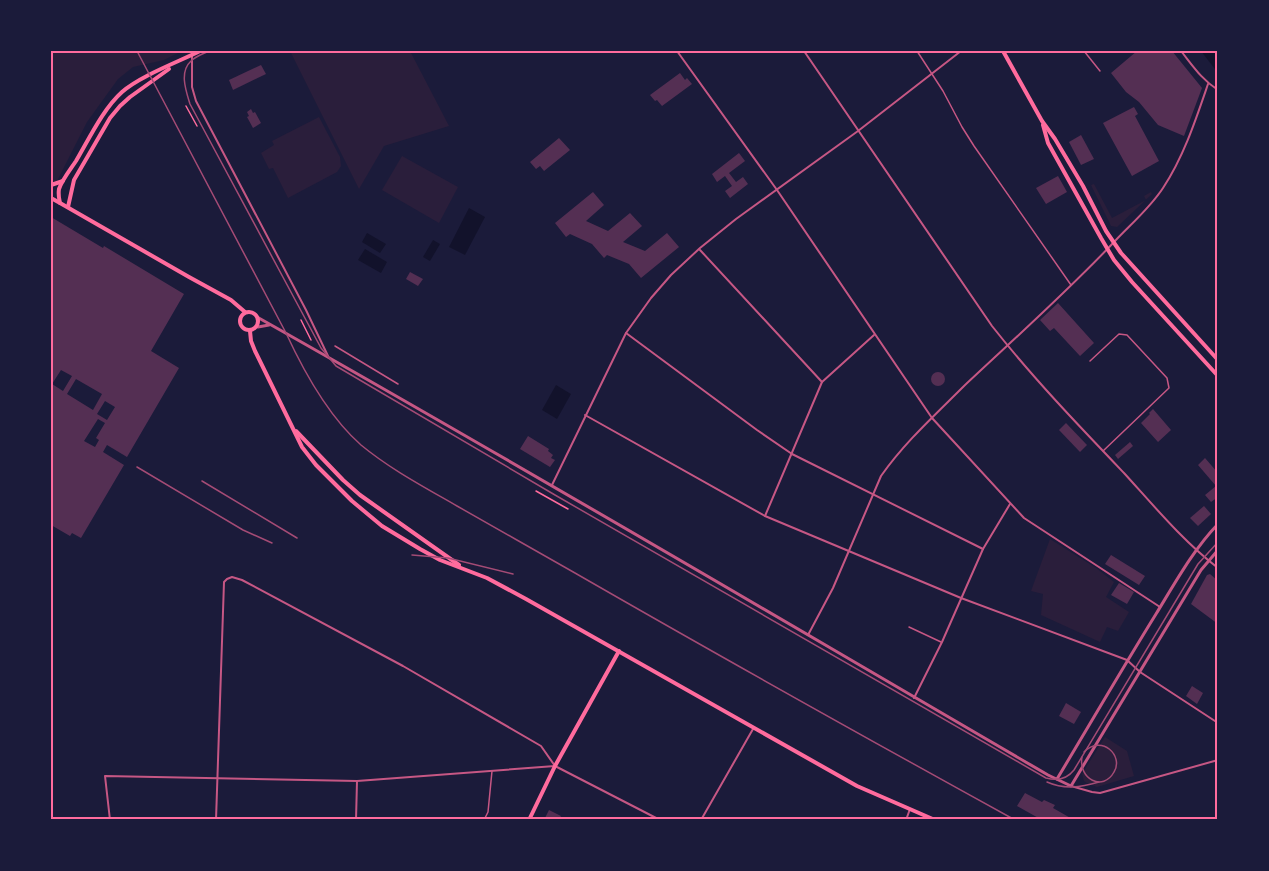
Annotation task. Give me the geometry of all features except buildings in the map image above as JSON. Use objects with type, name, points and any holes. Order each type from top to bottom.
[{"type":"main road","points":[[60,203],[58,197],[64,180],[105,113],[123,91],[146,77],[200,51]]},
{"type":"main road","points":[[1003,51],[1041,121],[1055,139],[1121,253],[1218,360]]},
{"type":"main road","points":[[68,207],[74,180],[110,118],[130,97],[178,62]]},
{"type":"main road","points":[[1041,121],[1048,143],[1108,250],[1132,282],[1218,376]]},
{"type":"main road","points":[[51,186],[64,180]]},
{"type":"main road","points":[[51,198],[231,300],[245,312]]},
{"type":"main road","points":[[251,311],[257,317],[258,327],[255,330],[244,329],[241,317],[245,312],[251,311]]},
{"type":"main road","points":[[250,331],[255,351],[302,447],[316,465],[352,501],[382,526],[440,560],[508,589],[867,791],[935,820]]},
{"type":"main road","points":[[293,428],[360,495],[464,569]]},
{"type":"main road","points":[[529,820],[555,766],[619,651]]},
{"type":"street","points":[[677,51],[777,190],[932,418],[1024,518],[1160,607]]},
{"type":"street","points":[[804,51],[1007,345],[1102,451],[1196,550],[1218,568]]},
{"type":"street","points":[[917,51],[974,146],[1072,285]]},
{"type":"street","points":[[552,485],[626,333],[671,275],[736,219],[858,131],[961,51]]},
{"type":"street","points":[[1084,51],[1100,71]]},
{"type":"street","points":[[1182,52],[1208,84],[1218,90]]},
{"type":"street","points":[[192,55],[192,87],[196,101],[328,356]]},
{"type":"street","points":[[808,635],[833,588],[881,476],[891,462],[906,443],[1072,285],[1148,208],[1172,174],[1186,146],[1208,84]]},
{"type":"street","points":[[699,249],[822,382]]},
{"type":"street","points":[[257,317],[552,485],[914,698],[1071,786],[1100,793],[1218,759]]},
{"type":"street","points":[[258,327],[270,325]]},
{"type":"street","points":[[626,333],[792,454],[983,549]]},
{"type":"street","points":[[1090,361],[1119,334],[1127,335],[1169,382],[1169,388],[1102,451]]},
{"type":"street","points":[[765,516],[822,382],[874,335]]},
{"type":"street","points":[[335,346],[398,384]]},
{"type":"street","points":[[585,415],[765,516],[961,598],[1127,660],[1140,672],[1218,723]]},
{"type":"street","points":[[914,698],[942,642],[983,549],[1011,504]]},
{"type":"street","points":[[1057,779],[1160,607],[1196,550],[1218,524]]},
{"type":"street","points":[[1071,786],[1201,570],[1218,550]]},
{"type":"street","points":[[216,820],[224,582],[232,577],[242,580],[403,666],[541,746],[555,766],[660,820]]},
{"type":"street","points":[[909,627],[942,642]]},
{"type":"street","points":[[700,820],[754,727]]},
{"type":"street","points":[[110,820],[105,776],[357,781],[555,766]]},
{"type":"street","points":[[484,820],[488,812],[492,770]]},
{"type":"street","points":[[356,820],[357,781]]},
{"type":"street","points":[[906,820],[910,810]]},
{"type":"path","points":[[186,106],[196,126]]},
{"type":"path","points":[[301,320],[311,339]]},
{"type":"path","points":[[536,490],[568,509]]},
{"type":"shaded area","points":[[51,51],[182,51],[164,60],[133,67],[118,79],[87,122],[57,181],[51,183]]},
{"type":"shaded area","points":[[290,51],[410,51],[449,126],[384,146],[359,189]]},
{"type":"shaded area","points":[[1201,51],[1218,51],[1218,73]]},
{"type":"shaded area","points":[[319,117],[340,157],[341,166],[337,172],[288,198],[273,168],[269,169],[261,153],[274,145],[272,141]]},
{"type":"shaded area","points":[[402,156],[458,187],[439,223],[382,190]]},
{"type":"shaded area","points":[[1094,184],[1112,218],[1145,200],[1117,227],[1111,226],[1091,185]]},
{"type":"shaded area","points":[[1151,192],[1152,194],[1146,200],[1144,196]]},
{"type":"shaded area","points":[[469,208],[485,217],[465,255],[449,247]]},
{"type":"shaded area","points":[[367,233],[386,244],[380,253],[362,242]]},
{"type":"shaded area","points":[[433,240],[440,244],[430,261],[423,257]]},
{"type":"shaded area","points":[[365,249],[387,262],[381,273],[358,260]]},
{"type":"shaded area","points":[[556,385],[571,394],[557,419],[542,410]]},
{"type":"shaded area","points":[[1050,539],[1114,582],[1106,597],[1129,612],[1118,631],[1107,627],[1100,642],[1041,615],[1043,594],[1031,591]]},
{"type":"shaded area","points":[[1105,737],[1127,751],[1134,776],[1097,787],[1084,781],[1082,774]]},
{"type":"tram line","points":[[209,51],[197,56],[187,65],[184,82],[190,104],[321,348],[336,366],[1046,778],[1062,778],[1074,770],[1198,564],[1218,542]]},
{"type":"tram line","points":[[1082,757],[1084,771],[1092,780],[1104,781],[1114,772],[1116,760],[1110,749],[1098,745],[1084,752]]},
{"type":"tram line","points":[[1047,782],[1073,787],[1099,782]]},
{"type":"railway","points":[[137,51],[309,378],[338,421],[361,445],[395,470],[432,492],[1015,820]]},
{"type":"railway","points":[[137,467],[243,530],[272,543]]},
{"type":"railway","points":[[202,481],[297,538]]},
{"type":"railway","points":[[412,555],[448,558],[513,574]]}]
